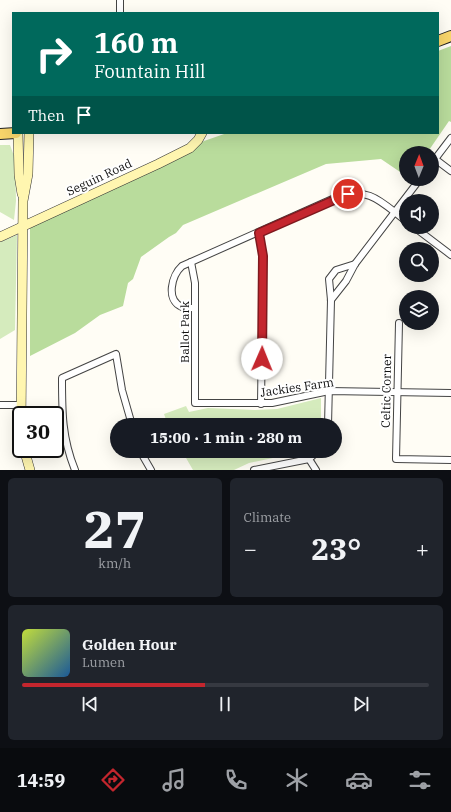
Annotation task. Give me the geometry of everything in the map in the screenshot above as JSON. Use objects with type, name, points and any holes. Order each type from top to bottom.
[{"type":"main road","points":[[439,41],[451,36]]},
{"type":"main road","points":[[0,134],[12,133]]},
{"type":"street","points":[[120,0],[120,12]]},
{"type":"street","points":[[17,134],[19,175],[23,202]]},
{"type":"street","points":[[0,405],[21,405],[22,227],[23,202],[28,174],[29,134]]},
{"type":"street","name":"Seguin Road","points":[[0,237],[184,151],[194,144],[201,134]]},
{"type":"street","points":[[439,154],[451,138]]},
{"type":"street","points":[[439,164],[451,171]]},
{"type":"street","points":[[331,300],[346,282],[355,264],[415,186]]},
{"type":"street","points":[[195,308],[182,308],[176,303],[172,293],[173,278],[182,266],[348,194],[364,194],[371,196],[399,216]]},
{"type":"street","points":[[259,233],[263,256],[261,404]]},
{"type":"street","points":[[424,234],[451,254]]},
{"type":"street","name":"Ballot Park","points":[[191,262],[195,283],[195,403]]},
{"type":"street","points":[[328,418],[331,300],[329,279],[331,274],[336,270],[355,264]]},
{"type":"street","name":"Celtic Corner","points":[[398,323],[396,459],[451,460]]},
{"type":"street","points":[[75,470],[68,453],[64,435],[62,419],[62,378],[116,354],[122,390],[130,418]]},
{"type":"street","name":"Jackies Farm","points":[[195,403],[261,404],[329,391],[451,393]]},
{"type":"street","points":[[27,458],[30,470]]},
{"type":"street","points":[[144,458],[151,470]]},
{"type":"street","points":[[254,470],[309,458],[316,470]]},
{"type":"green space","points":[[451,46],[451,122],[449,121],[432,146],[399,146],[399,171],[381,159],[326,164],[183,225],[176,233],[141,257],[133,279],[128,283],[123,306],[100,315],[75,333],[30,356],[30,228],[204,141],[224,134],[439,134],[439,51]]},
{"type":"green space","points":[[0,145],[10,145],[13,153],[15,154],[16,201],[14,220],[0,212]]},
{"type":"green space","points":[[17,235],[15,330],[0,339],[0,242]]},
{"type":"green space","points":[[321,398],[321,418],[165,418],[164,414],[186,406],[189,412],[208,408],[255,410],[277,409]]},
{"type":"green space","points":[[186,458],[273,458],[249,463],[234,470],[193,470]]},
{"type":"route","points":[[262,359],[263,256],[259,233],[348,194]]}]
